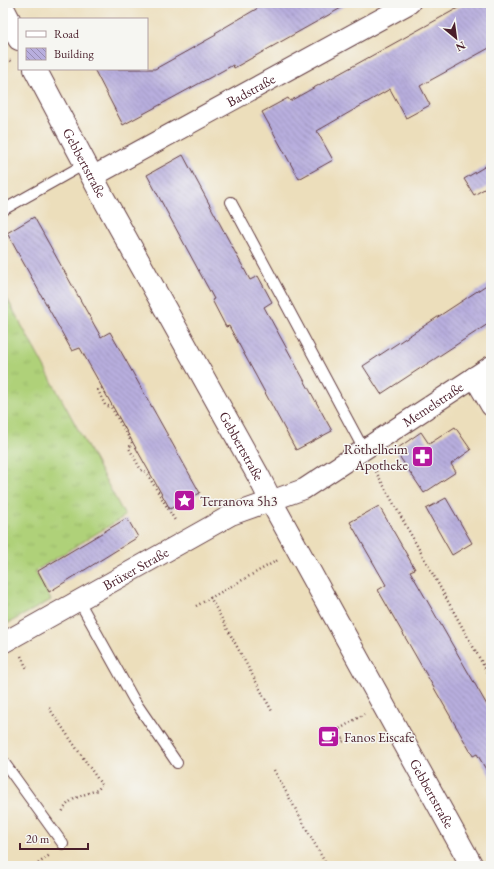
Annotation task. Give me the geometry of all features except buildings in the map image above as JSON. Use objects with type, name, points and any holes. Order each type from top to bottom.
[{"type":"street","name":"Badstraße","points":[[89,171],[410,3]]},
{"type":"street","points":[[3,8],[18,37]]},
{"type":"street","name":"Gebbertstraße","points":[[36,70],[89,171],[472,866]]},
{"type":"street","name":"Memelstraße","points":[[270,501],[304,490],[491,366]]},
{"type":"street","points":[[474,378],[491,406]]},
{"type":"street","name":"Brüxer Straße","points":[[3,643],[231,514],[270,501]]},
{"type":"lane","points":[[3,210],[89,171]]},
{"type":"lane","points":[[231,202],[364,450]]},
{"type":"lane","points":[[79,601],[134,700],[177,763]]},
{"type":"lane","points":[[3,761],[61,841]]},
{"type":"path","points":[[102,388],[98,390],[105,405],[111,407],[132,443],[129,448],[141,470],[146,472],[186,540]]},
{"type":"path","points":[[364,450],[491,679]]},
{"type":"path","points":[[196,606],[298,549]]},
{"type":"path","points":[[210,597],[273,713]]},
{"type":"path","points":[[35,866],[51,853],[61,841],[60,819],[65,806],[74,799],[99,788],[101,784],[49,708]]},
{"type":"path","points":[[333,733],[366,713]]},
{"type":"path","points":[[338,730],[344,741],[339,743]]},
{"type":"path","points":[[274,770],[327,866]]},
{"type":"green space","points":[[3,291],[125,516],[35,571],[51,600],[3,626]]},
{"type":"place","name":"Röthelheim Apotheke","points":[[423,457]]},
{"type":"place","name":"Terranova 5h3","points":[[185,501]]},
{"type":"place","name":"Fanos Eiscafe","points":[[329,737]]}]
